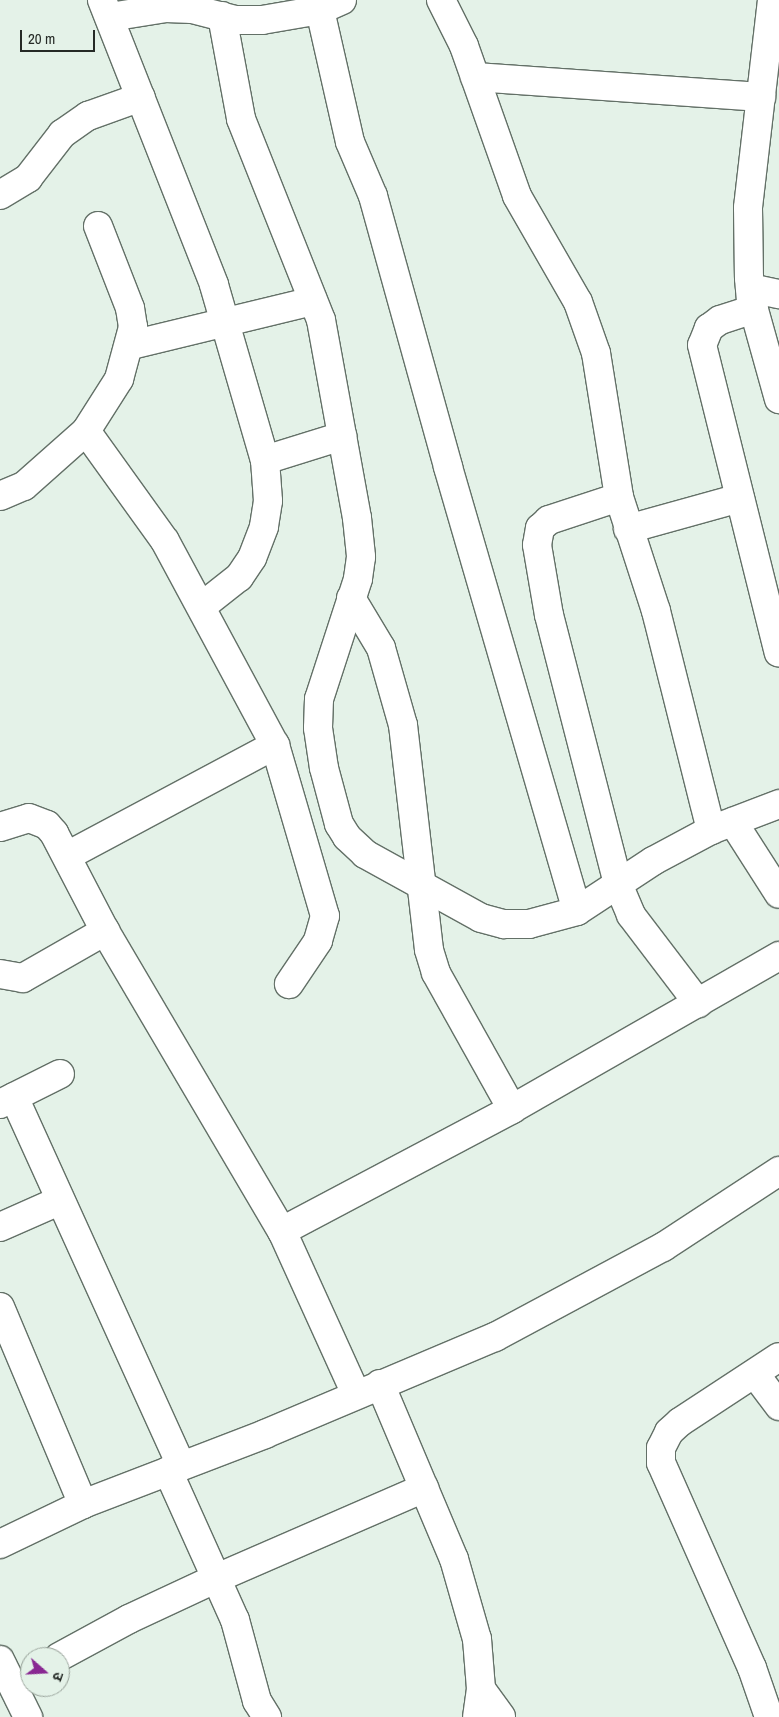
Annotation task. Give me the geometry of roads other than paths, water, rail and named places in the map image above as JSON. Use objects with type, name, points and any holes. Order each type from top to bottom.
[{"type":"street","points":[[442,0],[475,77],[517,196],[578,302],[596,352],[619,497],[722,826],[779,894]]},
{"type":"street","points":[[772,0],[748,208],[752,298],[779,399]]},
{"type":"street","points":[[201,607],[239,577],[252,558],[264,527],[268,501],[265,460],[214,284],[106,9],[192,9],[222,16],[262,20],[331,5],[350,142],[373,196],[448,467],[577,910]]},
{"type":"street","points":[[222,16],[241,119],[321,320],[358,518],[361,557],[351,598],[319,699],[318,728],[324,768],[339,824],[347,837],[365,854],[421,888],[481,918],[504,924],[529,924],[577,910],[653,861],[722,826],[779,804]]},
{"type":"street","points":[[475,77],[761,97]]},
{"type":"street","points":[[0,195],[28,178],[62,134],[88,116],[142,97]]},
{"type":"street","points":[[0,496],[24,486],[86,431],[119,379],[131,345],[133,327],[130,308],[98,226]]},
{"type":"street","points":[[779,294],[752,298],[709,328],[702,345],[779,653]]},
{"type":"street","points":[[131,345],[313,301]]},
{"type":"street","points":[[86,431],[165,541],[275,745],[325,916],[318,941],[289,984]]},
{"type":"street","points":[[265,460],[342,436]]},
{"type":"street","points":[[619,497],[549,520],[540,528],[537,545],[550,615],[618,884],[630,915],[698,1004]]},
{"type":"street","points":[[628,529],[740,498]]},
{"type":"street","points":[[351,598],[381,648],[404,725],[424,924],[436,973],[512,1109]]},
{"type":"street","points":[[67,856],[275,745]]},
{"type":"street","points":[[0,827],[29,818],[47,825],[67,856],[105,931],[282,1231],[424,1488],[454,1559],[477,1639],[481,1689],[477,1717]]},
{"type":"street","points":[[0,974],[22,978],[105,931]]},
{"type":"street","points":[[282,1231],[512,1109],[779,956]]},
{"type":"street","points":[[60,1074],[7,1101],[59,1201],[175,1469],[216,1578],[236,1620],[257,1701],[267,1717]]},
{"type":"street","points":[[1,1542],[83,1504],[265,1434],[495,1337],[588,1289],[679,1237],[779,1170]]},
{"type":"street","points":[[0,1227],[59,1201]]},
{"type":"street","points":[[0,1307],[83,1504]]},
{"type":"street","points":[[769,1717],[752,1668],[661,1463],[661,1448],[669,1432],[779,1357]]},
{"type":"street","points":[[755,1374],[779,1406]]},
{"type":"street","points":[[70,1651],[130,1619],[216,1578],[424,1488]]},
{"type":"street","points":[[10,1676],[28,1717]]},
{"type":"street","points":[[481,1689],[501,1717]]}]
